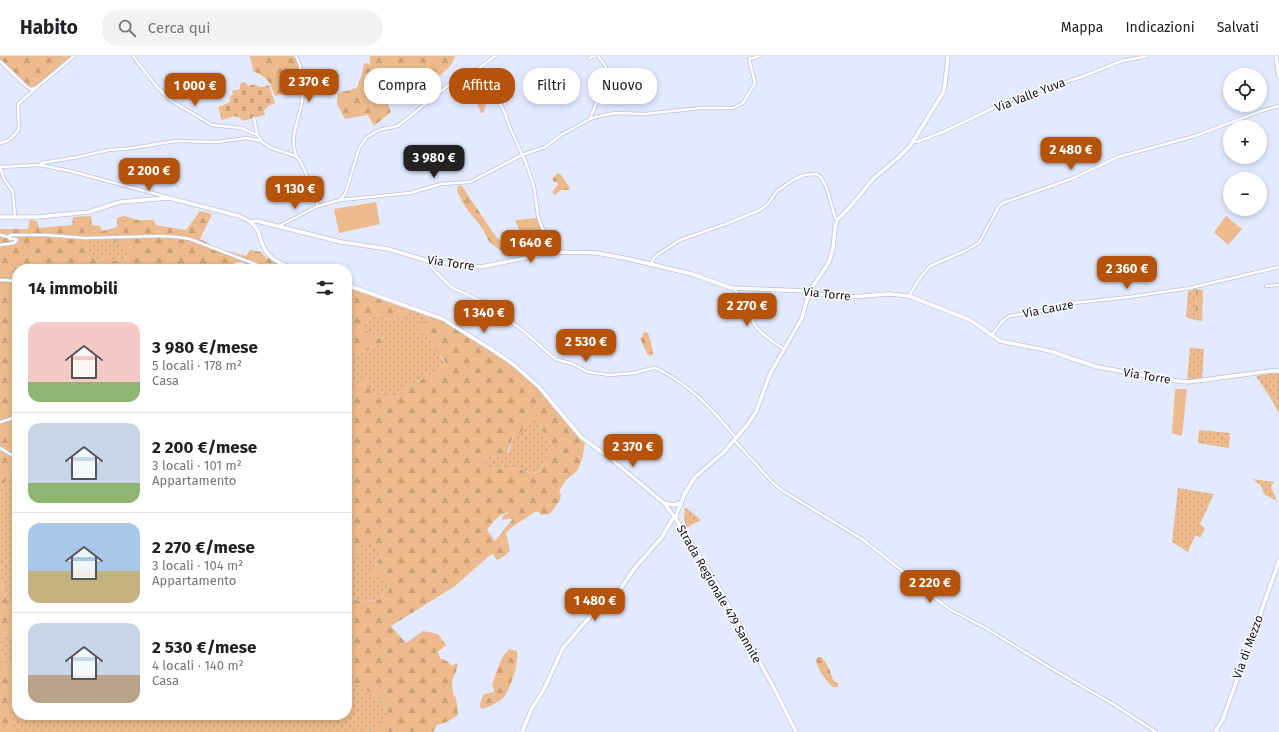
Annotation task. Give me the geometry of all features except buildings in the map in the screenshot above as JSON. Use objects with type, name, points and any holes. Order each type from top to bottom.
[{"type":"main road","points":[[837,220],[874,178],[903,154],[914,142],[943,93],[948,56]]},
{"type":"main road","points":[[1276,56],[1279,76]]},
{"type":"main road","name":"Via Torre","points":[[0,217],[38,217],[89,212],[120,202],[169,198],[239,216],[251,222],[257,221],[341,242],[388,249],[428,260],[481,268],[554,252],[607,254],[692,274],[734,288],[809,292],[850,297],[897,294],[909,296],[970,320],[1000,341],[1050,351],[1097,367],[1177,381],[1188,382],[1279,371]]},
{"type":"main road","name":"Strada Regionale 479 Sannite","points":[[796,732],[775,690],[716,584],[678,523],[676,517],[694,477],[724,452],[756,412],[770,374],[802,318],[809,292],[831,258],[837,220]]},
{"type":"main road","points":[[251,222],[257,229],[266,251],[270,256],[283,264]]},
{"type":"main road","points":[[352,287],[444,319],[513,364],[539,387],[581,437],[610,458],[664,504],[676,517],[672,520],[662,537],[634,569],[617,594],[594,612],[563,648],[544,689],[532,708],[522,732]]},
{"type":"main road","points":[[664,504],[674,506],[681,503]]},
{"type":"main road","name":"Via di Mezzo","points":[[1215,732],[1223,719],[1279,561]]},
{"type":"street","points":[[0,143],[9,140],[19,129],[18,104],[74,56]]},
{"type":"street","points":[[133,56],[157,87],[170,100],[212,125],[241,128],[257,135]]},
{"type":"street","points":[[296,56],[301,71],[303,84],[302,100],[294,141],[295,153],[303,166],[318,206]]},
{"type":"street","points":[[479,68],[495,56]]},
{"type":"street","points":[[589,58],[597,56],[606,67],[603,86],[590,119]]},
{"type":"street","points":[[279,226],[318,206],[340,200],[410,193],[441,184],[470,182],[522,155],[545,147],[561,135],[590,119],[615,114],[644,114],[702,108],[729,109],[738,107],[744,103],[755,83],[749,59],[760,56]]},
{"type":"street","name":"Via Valle Yuva","points":[[914,142],[943,132],[1014,99],[1081,77],[1122,61],[1148,56]]},
{"type":"street","points":[[0,61],[27,87],[31,89],[36,88]]},
{"type":"street","points":[[340,200],[345,194],[359,148],[367,137],[379,130],[398,126],[449,85]]},
{"type":"street","points":[[500,104],[534,187],[538,216],[544,233],[554,252]]},
{"type":"street","points":[[909,296],[917,282],[930,266],[965,251],[979,243],[1003,203],[1022,198],[1071,179],[1118,157],[1195,136],[1279,106]]},
{"type":"street","points":[[254,118],[257,135],[261,141],[269,147],[297,157]]},
{"type":"street","points":[[40,165],[42,163],[109,150],[133,148],[175,141],[217,142],[246,138],[261,141]]},
{"type":"street","points":[[15,217],[13,194],[4,179],[0,167],[40,165],[70,171],[169,198]]},
{"type":"street","points":[[650,265],[653,259],[680,240],[760,210],[768,204],[777,192],[793,180],[804,175],[816,174],[820,176],[826,186],[837,220]]},
{"type":"street","points":[[0,235],[10,236],[30,234],[85,238],[127,236],[177,237],[190,239],[255,264]]},
{"type":"street","points":[[0,245],[17,242],[17,240],[10,239],[10,236]]},
{"type":"street","points":[[428,260],[434,270],[451,288],[489,305],[526,333],[555,359],[573,364],[591,372],[610,375],[634,373],[656,368],[684,385],[706,403],[773,483],[783,491],[862,539],[951,610],[1016,646],[1156,732]]},
{"type":"street","name":"Via Cauze","points":[[991,336],[1005,318],[1010,316],[1046,310],[1074,303],[1190,288],[1279,267]]},
{"type":"street","points":[[0,280],[12,281]]},
{"type":"street","points":[[1266,286],[1279,285]]},
{"type":"street","points":[[734,288],[739,296],[750,305],[754,324],[768,338],[784,349]]},
{"type":"street","points":[[0,422],[12,418]]},
{"type":"street","points":[[0,448],[12,455]]},
{"type":"green space","points":[[0,56],[74,56],[36,88],[31,89],[0,61]]},
{"type":"green space","points":[[249,56],[296,56],[301,71],[303,90],[297,93],[287,92],[286,94],[275,96],[267,80],[253,71]]},
{"type":"green space","points":[[370,56],[455,56],[451,65],[441,74],[441,68],[364,68],[364,104],[389,104],[388,105],[391,112],[374,126],[368,115],[345,119],[337,104],[338,93],[357,88],[364,63],[370,64]]},
{"type":"green space","points":[[243,82],[248,86],[256,84],[257,86],[262,87],[269,85],[275,103],[268,106],[264,111],[265,115],[242,121],[241,118],[234,116],[222,120],[218,107],[231,102],[229,98],[233,94],[232,91],[240,89],[240,84]]},
{"type":"green space","points":[[478,104],[486,104],[483,113],[481,113]]},
{"type":"green space","points":[[558,173],[570,188],[569,190],[561,190],[555,195],[553,194],[553,191],[558,185],[552,178]]},
{"type":"green space","points":[[322,176],[325,193],[316,195],[312,178]]},
{"type":"green space","points":[[460,185],[496,237],[515,251],[514,253],[503,251],[489,241],[484,231],[461,200],[457,188]]},
{"type":"green space","points":[[376,202],[380,224],[339,233],[334,209]]},
{"type":"green space","points":[[200,211],[212,214],[200,239],[219,249],[246,256],[250,250],[261,252],[267,259],[270,256],[285,264],[247,264],[242,262],[234,263],[235,264],[12,264],[12,469],[3,484],[0,496],[0,229],[28,229],[30,220],[37,221],[39,228],[72,225],[73,217],[91,216],[92,225],[100,226],[102,231],[117,227],[117,218],[124,216],[138,220],[153,220],[156,225],[186,230]],"holes":[[[105,237],[131,248],[124,259],[113,261],[108,255],[100,261],[94,258],[87,246],[88,239],[101,239]]]},
{"type":"green space","points":[[1226,216],[1242,229],[1228,245],[1214,232]]},
{"type":"green space","points":[[537,218],[544,235],[525,239],[515,220]]},
{"type":"green space","points":[[105,237],[131,248],[124,259],[113,261],[108,255],[100,261],[94,258],[87,246],[88,239]]},
{"type":"green space","points":[[352,287],[443,319],[494,351],[539,387],[585,440],[583,456],[578,470],[566,480],[559,491],[561,494],[560,500],[550,514],[541,515],[539,512],[535,512],[512,527],[506,533],[510,551],[503,557],[497,560],[493,554],[489,556],[455,586],[391,626],[406,643],[423,631],[438,634],[446,645],[438,652],[440,658],[447,661],[452,666],[457,663],[458,665],[452,681],[453,694],[456,698],[458,715],[447,722],[437,725],[433,732],[369,732],[389,714],[383,702],[362,687],[352,682],[352,599],[361,601],[378,600],[389,590],[386,581],[370,575],[381,554],[374,545],[363,541],[359,549],[352,557],[352,386],[358,387],[366,377],[370,390],[373,394],[387,398],[400,396],[410,386],[429,375],[436,373],[446,363],[442,357],[438,356],[430,340],[414,327],[422,322],[428,323],[432,319],[410,310],[392,321],[384,321],[381,316],[375,314],[361,329],[375,335],[383,341],[366,351],[352,353]],"holes":[[[533,417],[538,421],[550,445],[549,455],[539,472],[531,472],[514,468],[494,468],[485,466],[486,459],[490,456],[506,457],[513,436],[520,433]],[[509,512],[503,516],[502,520],[511,518],[512,520],[495,541],[487,530],[494,521],[505,513]]]},
{"type":"green space","points":[[1196,289],[1195,320],[1186,317],[1188,291]]},
{"type":"green space","points":[[1196,289],[1203,290],[1202,321],[1195,320]]},
{"type":"green space","points":[[410,310],[432,319],[428,323],[426,336],[446,363],[436,373],[429,375],[410,386],[400,396],[387,398],[373,394],[362,383],[358,387],[352,387],[352,353],[366,351],[382,341],[375,335],[361,329],[375,314],[392,321]]},
{"type":"green space","points":[[643,333],[648,333],[651,342],[653,354],[651,356],[647,354],[640,338],[643,336]]},
{"type":"green space","points":[[1190,348],[1204,349],[1202,379],[1187,380]]},
{"type":"green space","points":[[1279,373],[1279,414],[1272,400],[1256,376]]},
{"type":"green space","points":[[1175,389],[1187,389],[1182,436],[1172,433]]},
{"type":"green space","points":[[533,417],[538,421],[550,445],[549,455],[539,472],[531,472],[514,468],[494,468],[484,466],[486,459],[490,456],[501,457],[509,452],[513,436]]},
{"type":"green space","points":[[1199,430],[1230,433],[1229,448],[1198,443]]},
{"type":"green space","points":[[12,469],[12,607],[4,595],[0,563],[0,496],[3,484]]},
{"type":"green space","points":[[1253,479],[1274,482],[1271,487],[1277,501],[1264,494],[1261,486]]},
{"type":"green space","points":[[1178,488],[1214,494],[1200,524],[1205,528],[1201,537],[1195,536],[1188,552],[1172,542]]},
{"type":"green space","points":[[685,507],[701,520],[686,528],[684,519]]},
{"type":"green space","points":[[363,541],[369,542],[378,548],[381,553],[379,561],[375,565],[386,581],[389,590],[378,600],[361,601],[352,600],[352,557],[359,549]]},
{"type":"green space","points":[[0,563],[4,595],[12,607],[12,634],[4,637],[1,645],[3,664],[12,667],[12,720],[16,720],[12,724],[12,732],[0,732]]},
{"type":"green space","points":[[12,634],[12,667],[3,664],[1,645],[4,637]]},
{"type":"green space","points":[[509,649],[517,651],[517,662],[509,688],[501,700],[493,705],[481,709],[480,705],[484,694],[494,692],[492,685],[501,661]]},
{"type":"green space","points":[[821,657],[827,665],[833,680],[839,684],[838,687],[833,687],[822,674],[816,663],[816,659]]},
{"type":"green space","points":[[352,682],[362,687],[383,702],[389,714],[369,732],[12,732],[12,724],[16,720],[352,720]]}]
